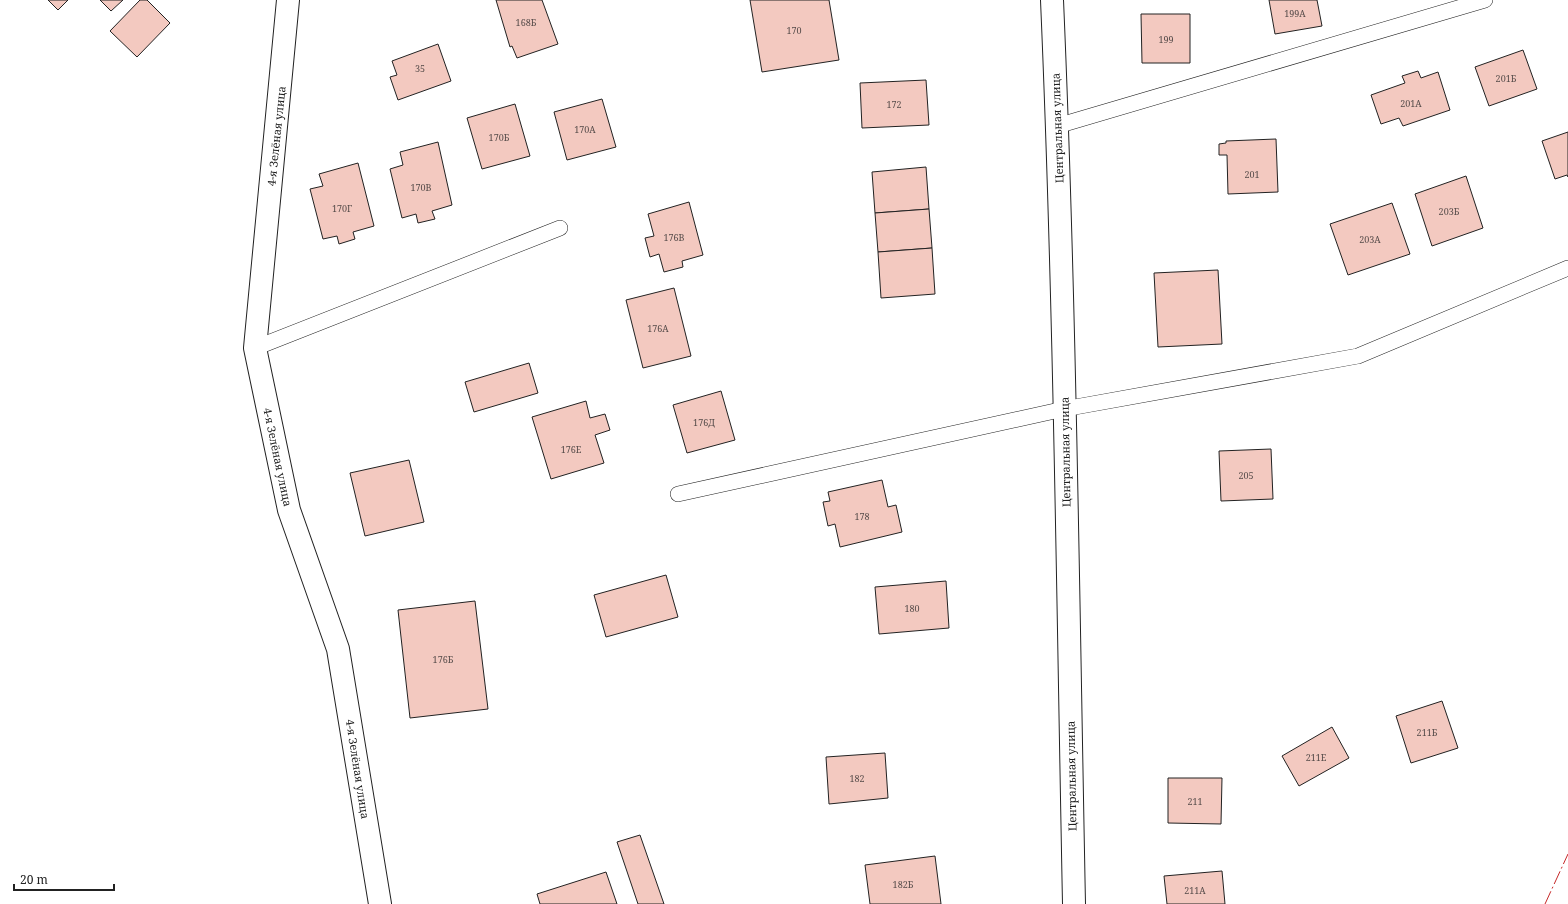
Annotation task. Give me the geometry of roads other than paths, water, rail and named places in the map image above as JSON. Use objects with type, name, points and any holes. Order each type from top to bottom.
[{"type":"street","name":"4-я Зелёная улица","points":[[288,0],[255,348],[289,510],[338,649],[380,904]]},
{"type":"street","name":"Центральная улица","points":[[1052,0],[1057,126],[1064,409],[1074,904]]},
{"type":"lane","points":[[1057,126],[1485,0]]},
{"type":"lane","points":[[255,348],[560,228]]},
{"type":"lane","points":[[678,494],[1064,409],[1358,356],[1568,268]]}]
